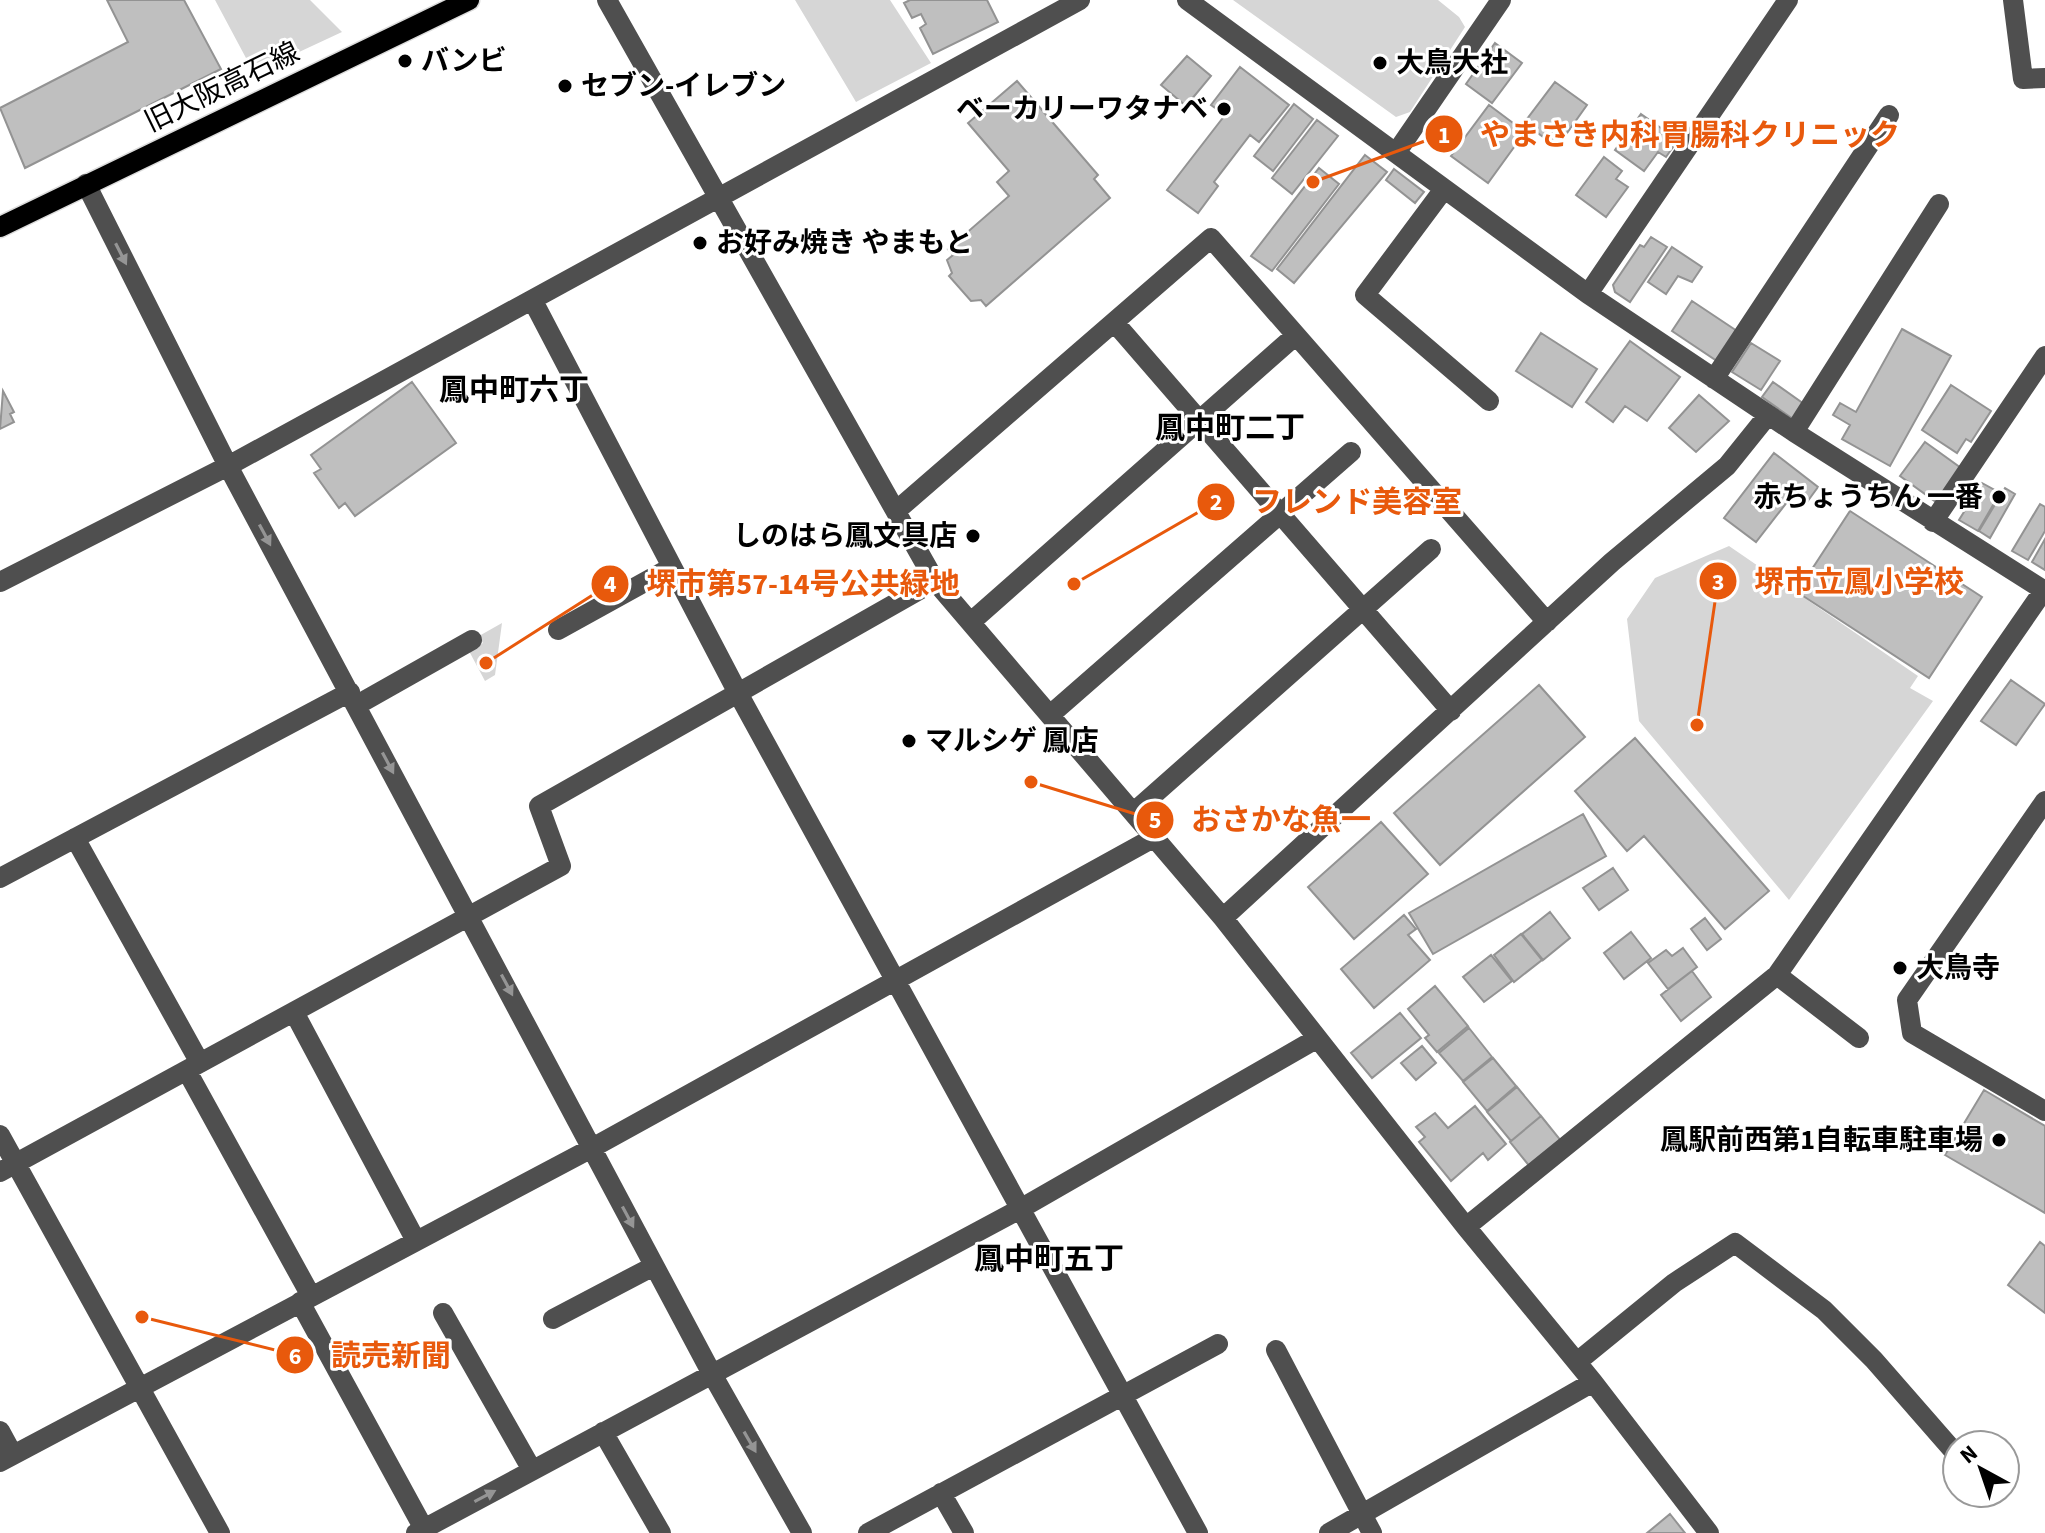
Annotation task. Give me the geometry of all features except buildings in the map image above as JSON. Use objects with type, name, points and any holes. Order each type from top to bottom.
[{"type":"main road","name":"旧大阪高石線","points":[[0,227],[469,0]]},
{"type":"street","points":[[607,0],[935,581],[1223,918],[1316,1039],[1593,1382],[1709,1533]]},
{"type":"street","points":[[0,582],[228,466],[1080,0]]},
{"type":"street","points":[[1187,0],[1588,294],[1794,432],[2044,590],[1777,975],[1466,1227]]},
{"type":"street","points":[[1396,153],[1501,0]]},
{"type":"street","points":[[1588,294],[1788,0]]},
{"type":"street","points":[[2013,0],[2023,79],[2045,78]]},
{"type":"street","points":[[1714,379],[1889,115]]},
{"type":"street","points":[[86,184],[228,466],[471,916],[712,1374],[802,1533]]},
{"type":"street","points":[[1444,189],[1365,295],[1489,401]]},
{"type":"street","points":[[1794,432],[1939,204]]},
{"type":"street","points":[[896,511],[1211,238],[1547,622]]},
{"type":"street","points":[[533,301],[739,695],[1119,1394],[1198,1533]]},
{"type":"street","points":[[1115,323],[1451,711]]},
{"type":"street","points":[[971,622],[1296,335]]},
{"type":"street","points":[[1933,522],[2045,356]]},
{"type":"street","points":[[1223,918],[1547,622],[1727,466],[1768,415]]},
{"type":"street","points":[[1050,715],[1351,452]]},
{"type":"street","points":[[1134,812],[1431,549]]},
{"type":"street","points":[[558,630],[672,567]]},
{"type":"street","points":[[8,1168],[561,866],[539,806],[935,581]]},
{"type":"street","points":[[0,878],[472,640]]},
{"type":"street","points":[[2045,801],[1907,1000],[1912,1033],[2045,1111]]},
{"type":"street","points":[[0,1431],[7,1458],[592,1148],[1155,837]]},
{"type":"street","points":[[75,838],[193,1067],[420,1531],[1020,1209],[1316,1039]]},
{"type":"street","points":[[1777,975],[1859,1038]]},
{"type":"street","points":[[294,1012],[416,1241]]},
{"type":"street","points":[[0,1135],[8,1168],[141,1386],[220,1533]]},
{"type":"street","points":[[1577,1362],[1674,1283],[1735,1243],[1824,1310],[1874,1360],[1941,1437]]},
{"type":"street","points":[[553,1319],[654,1266]]},
{"type":"street","points":[[443,1313],[532,1470]]},
{"type":"street","points":[[868,1533],[1119,1394],[1218,1344]]},
{"type":"street","points":[[1276,1350],[1367,1524]]},
{"type":"street","points":[[1329,1533],[1367,1524],[1593,1382]]},
{"type":"street","points":[[603,1432],[661,1533]]},
{"type":"street","points":[[941,1493],[964,1533]]},
{"type":"shaded area","points":[[215,0],[310,0],[342,32],[254,73]]},
{"type":"shaded area","points":[[795,0],[890,0],[931,63],[856,102]]},
{"type":"shaded area","name":"大鳥大社","points":[[1233,0],[1438,0],[1459,17],[1465,27],[1410,112],[1396,117]]},
{"type":"shaded area","points":[[1729,546],[1918,676],[1910,688],[1933,701],[1789,900],[1639,721],[1627,619],[1655,578]]},
{"type":"shaded area","points":[[502,623],[495,675],[485,681],[469,651],[483,643],[479,636]]},
{"type":"place","name":"バンビ","points":[[405,61]]},
{"type":"place","name":"大鳥大社","points":[[1380,63]]},
{"type":"place","name":"セブン-イレブン","points":[[565,86]]},
{"type":"place","name":"ベーカリーワタナベ","points":[[1224,109]]},
{"type":"place","name":"やまさき内科胃腸科クリニック","points":[[1313,182]]},
{"type":"place","name":"お好み焼き やまもと","points":[[700,243]]},
{"type":"place","name":"赤ちょうちん 一番","points":[[1999,497]]},
{"type":"place","name":"しのはら鳳文具店","points":[[973,536]]},
{"type":"place","name":"フレンド美容室","points":[[1074,584]]},
{"type":"place","name":"堺市第57-14号公共緑地","points":[[486,663]]},
{"type":"place","name":"堺市立鳳小学校","points":[[1697,725]]},
{"type":"place","name":"マルシゲ 鳳店","points":[[909,741]]},
{"type":"place","name":"おさかな魚一","points":[[1031,782]]},
{"type":"place","name":"大鳥寺","points":[[1900,968]]},
{"type":"place","name":"鳳駅前西第1自転車駐車場","points":[[1999,1140]]},
{"type":"place","name":"読売新聞","points":[[142,1317]]},
{"type":"district","name":"鳳中町六丁","points":[[514,390]]},
{"type":"district","name":"鳳中町二丁","points":[[1230,428]]},
{"type":"district","name":"鳳中町五丁","points":[[1049,1259]]}]
